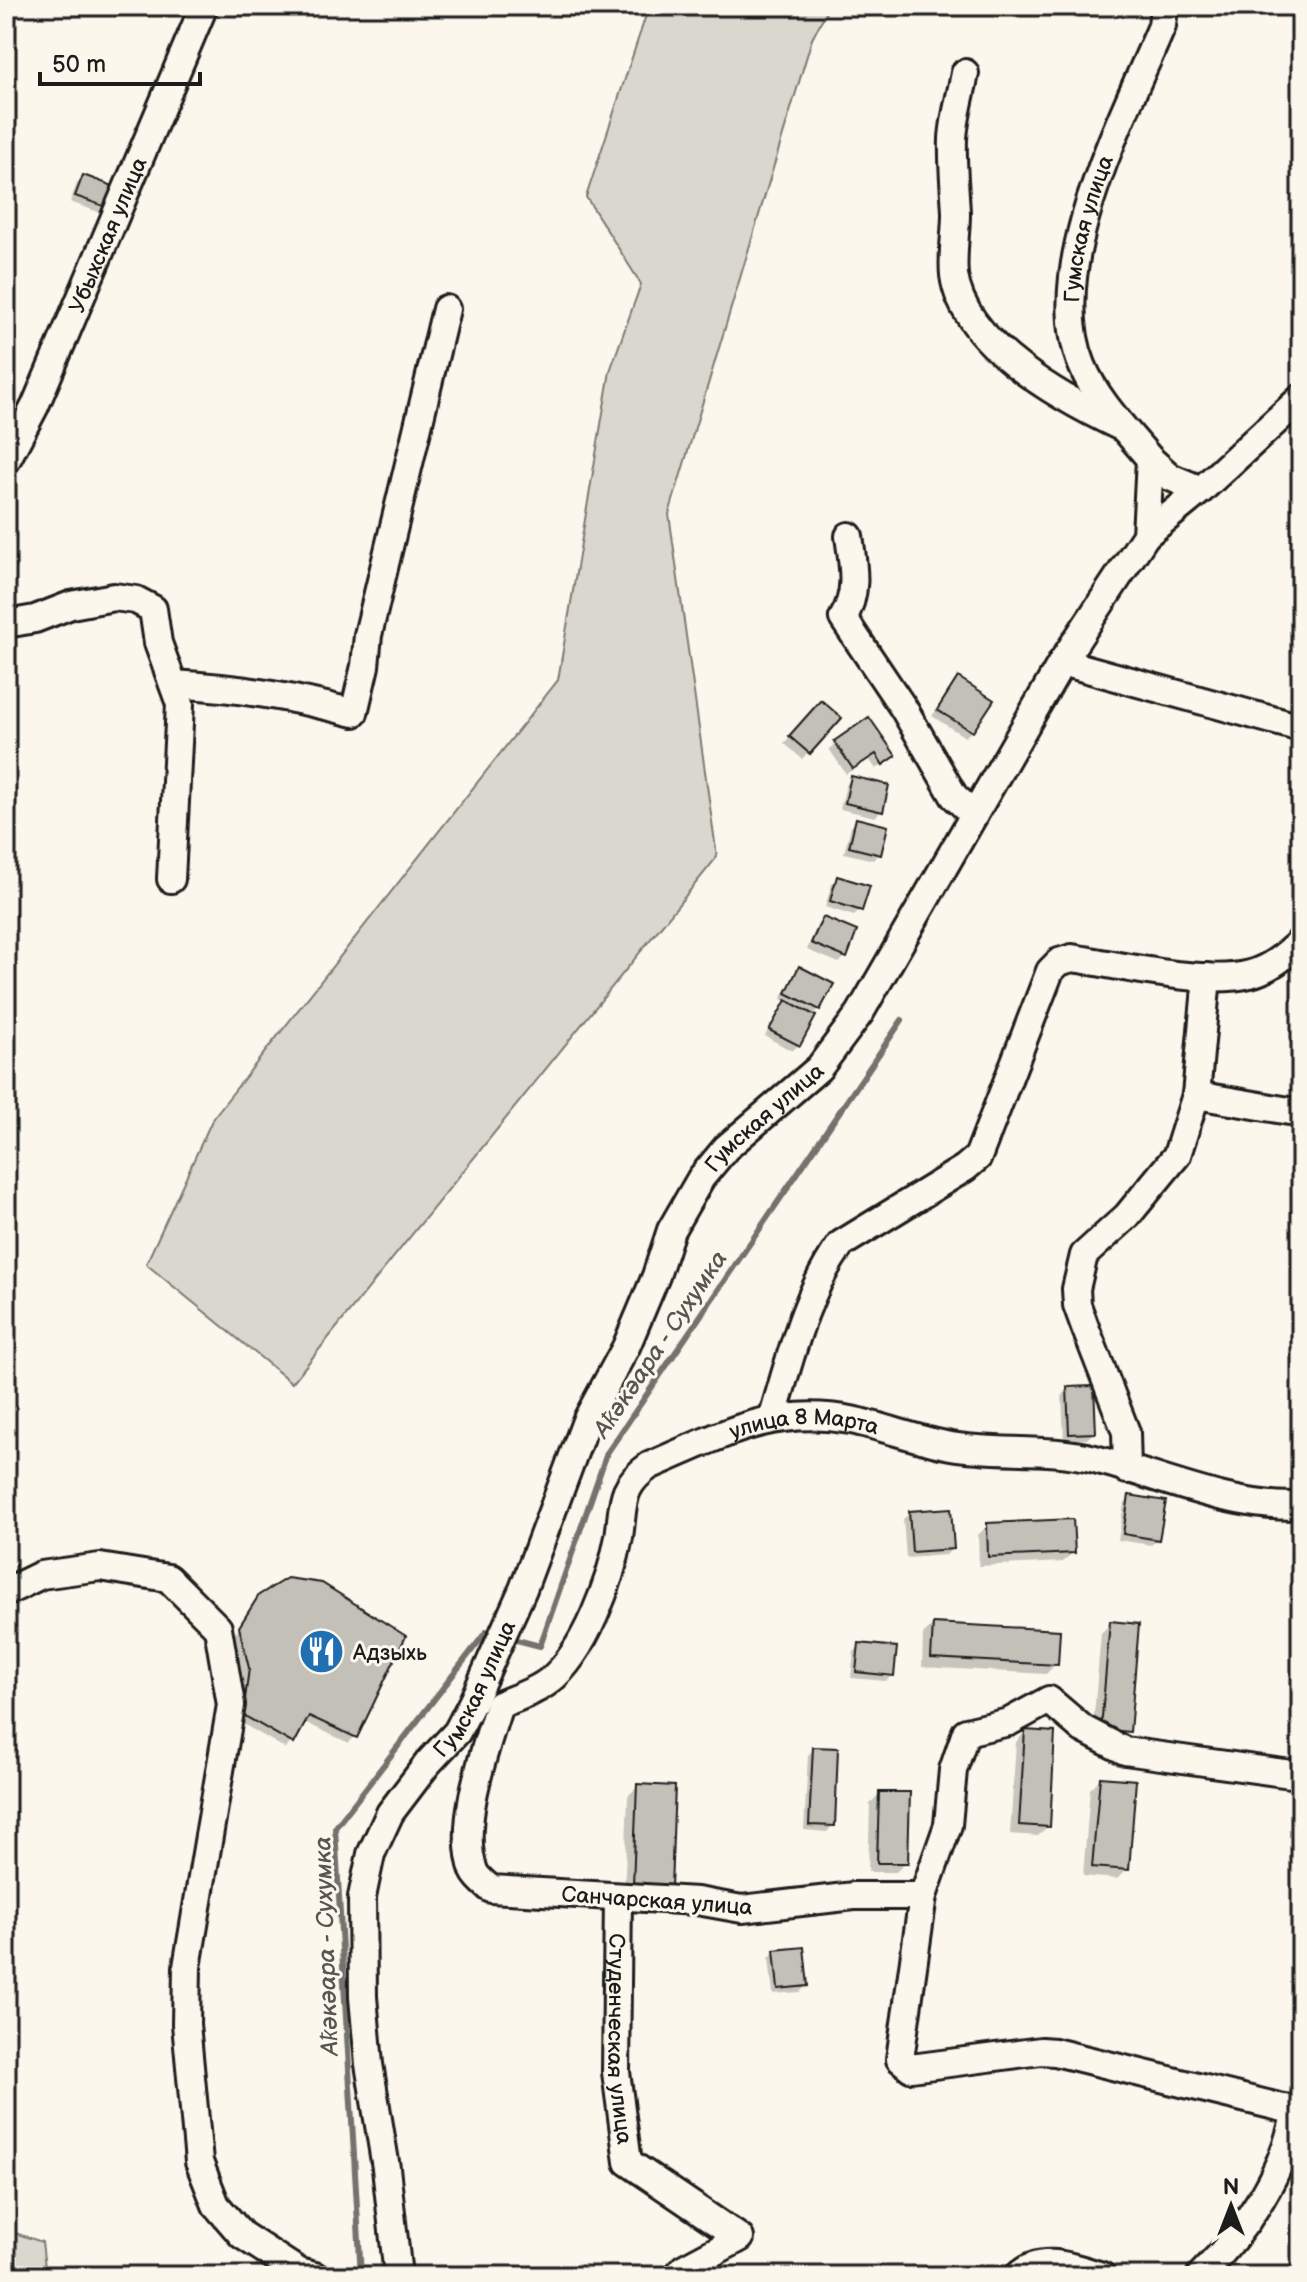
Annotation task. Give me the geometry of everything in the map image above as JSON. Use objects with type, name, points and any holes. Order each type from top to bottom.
[{"type":"street","name":"Убыхская улица","points":[[6,461],[35,406],[204,6]]},
{"type":"street","name":"Гумская улица","points":[[1164,6],[1162,26],[1097,176],[1073,272],[1071,318],[1082,365],[1108,409],[1150,459],[1170,477],[1201,490]]},
{"type":"street","points":[[965,73],[953,138],[956,217],[954,276],[963,300],[975,325],[1001,351],[1074,403],[1124,428]]},
{"type":"street","points":[[173,684],[277,694],[354,713],[365,666],[368,635],[446,309]]},
{"type":"street","points":[[1146,535],[1201,490],[1301,398]]},
{"type":"street","points":[[1146,535],[1150,459]]},
{"type":"street","name":"Гумская улица","points":[[398,2276],[363,1997],[362,1897],[371,1854],[390,1813],[428,1763],[457,1732],[473,1701],[523,1589],[586,1421],[626,1347],[656,1276],[671,1230],[701,1178],[726,1148],[819,1068],[852,1024],[1062,662],[1146,535]]},
{"type":"street","points":[[849,536],[855,582],[852,604],[843,618],[904,709],[954,796],[974,815]]},
{"type":"street","points":[[6,624],[35,619],[71,605],[114,597],[136,600],[153,609],[158,643],[180,704],[171,879]]},
{"type":"street","points":[[1062,662],[1301,728]]},
{"type":"street","points":[[772,1419],[813,1291],[841,1244],[978,1157],[1050,971],[1059,962],[1072,958],[1224,978],[1252,974],[1280,961],[1301,941]]},
{"type":"street","points":[[1127,1470],[1126,1432],[1077,1305],[1078,1271],[1084,1255],[1127,1216],[1177,1155],[1196,1095],[1207,977]]},
{"type":"street","points":[[1196,1095],[1301,1113]]},
{"type":"street","name":"улица 8 Марта","points":[[486,1747],[499,1705],[550,1681],[588,1630],[606,1586],[618,1540],[625,1491],[633,1477],[649,1466],[745,1426],[772,1419],[823,1417],[851,1420],[953,1446],[1057,1452],[1095,1459],[1179,1486],[1249,1503],[1301,1506]]},
{"type":"street","points":[[6,1592],[41,1575],[100,1567],[127,1571],[168,1578],[218,1628],[231,1705],[187,1967],[186,2024],[199,2162],[216,2205],[242,2235],[299,2272],[315,2276]]},
{"type":"street","points":[[1200,2276],[1224,2252],[1263,2197],[1299,2110],[1055,2052],[1041,2051],[911,2068],[900,2059],[923,1896],[948,1825],[953,1770],[966,1732],[1009,1722],[1049,1700],[1083,1729],[1125,1751],[1291,1774],[1301,1770]]},
{"type":"street","name":"Санчарская улица","points":[[486,1747],[472,1808],[469,1849],[475,1874],[491,1889],[697,1901],[742,1909],[854,1896],[923,1896]]},
{"type":"street","name":"Студенческая улица","points":[[618,1897],[616,2072],[628,2162],[740,2238],[684,2268],[677,2276]]},
{"type":"street","points":[[1018,2276],[1041,2264],[1060,2264],[1102,2276]]},
{"type":"shaded area","points":[[649,6],[829,6],[812,39],[669,514],[717,857],[292,1383],[146,1264],[213,1118],[558,680],[610,371],[641,284],[586,197]]},
{"type":"shaded area","points":[[6,2230],[42,2242],[46,2276],[6,2276]]},
{"type":"building","points":[[83,175],[116,187],[109,208],[75,196]]},
{"type":"building","points":[[6,329],[15,333],[7,351],[6,350]]},
{"type":"building","points":[[958,677],[994,700],[973,732],[937,710]]},
{"type":"building","points":[[821,700],[842,718],[810,754],[789,736]]},
{"type":"building","points":[[869,717],[896,756],[883,765],[876,754],[853,769],[834,741]]},
{"type":"building","points":[[851,776],[889,785],[883,812],[845,803]]},
{"type":"building","points":[[856,818],[888,826],[881,855],[849,847]]},
{"type":"building","points":[[837,876],[870,886],[862,911],[830,901]]},
{"type":"building","points":[[823,917],[857,931],[847,958],[811,943]]},
{"type":"building","points":[[799,966],[834,984],[820,1010],[786,993]]},
{"type":"building","points":[[786,1000],[816,1016],[800,1046],[769,1030]]},
{"type":"building","points":[[1094,1386],[1096,1433],[1069,1434],[1067,1387]]},
{"type":"building","points":[[1129,1495],[1166,1501],[1159,1540],[1123,1534]]},
{"type":"building","points":[[951,1508],[954,1549],[912,1552],[909,1511]]},
{"type":"building","points":[[1073,1519],[1075,1553],[988,1557],[987,1523]]},
{"type":"building","name":"Адзыхь","points":[[287,1578],[322,1583],[406,1636],[357,1738],[309,1716],[294,1744],[243,1715],[249,1668],[239,1627],[259,1595]]},
{"type":"building","points":[[1110,1621],[1139,1624],[1130,1732],[1101,1729]]},
{"type":"building","points":[[933,1623],[1060,1630],[1058,1665],[931,1658]]},
{"type":"building","points":[[859,1643],[897,1647],[894,1676],[856,1672]]},
{"type":"building","points":[[1025,1730],[1055,1732],[1050,1827],[1019,1825]]},
{"type":"building","points":[[813,1747],[838,1748],[835,1826],[809,1825]]},
{"type":"building","points":[[1100,1777],[1136,1780],[1129,1870],[1092,1867]]},
{"type":"building","points":[[637,1784],[675,1786],[671,1887],[633,1885]]},
{"type":"building","points":[[879,1792],[910,1792],[908,1863],[877,1863]]},
{"type":"building","points":[[804,1947],[808,1986],[778,1989],[774,1950]]},
{"type":"waterway","name":"Аҟәкәара - Сухумка","points":[[509,1638],[540,1646],[607,1453],[902,1020]]},
{"type":"waterway","name":"Аҟәкәара - Сухумка","points":[[361,2276],[335,1828],[486,1632],[494,1634]]},
{"type":"place","name":"Адзыхь","points":[[322,1652]]}]
